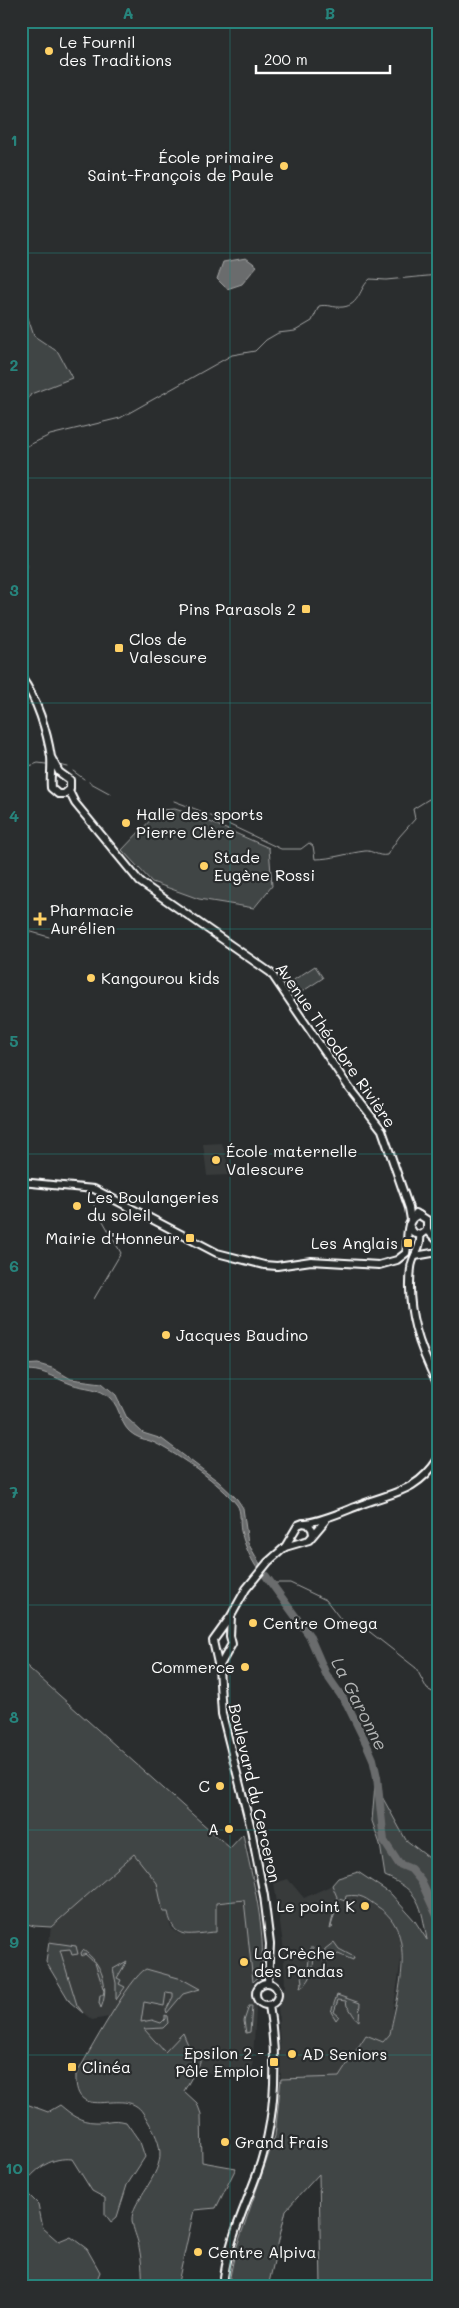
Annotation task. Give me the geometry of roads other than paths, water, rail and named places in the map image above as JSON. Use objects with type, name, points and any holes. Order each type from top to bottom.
[{"type":"main road","points":[[21,677],[32,694],[51,757],[53,790],[58,794],[66,792],[70,780],[63,774],[51,757]]},
{"type":"main road","points":[[52,780],[56,775],[63,774]]},
{"type":"main road","name":"Avenue Théodore Rivière","points":[[66,792],[140,882],[270,973],[350,1089],[382,1130],[409,1208],[410,1223]]},
{"type":"main road","points":[[21,1182],[94,1190],[210,1249],[257,1264],[277,1266],[311,1261],[379,1265],[397,1260],[406,1254],[410,1223],[419,1216]]},
{"type":"main road","points":[[409,1208],[427,1220],[427,1230],[438,1241]]},
{"type":"main road","points":[[410,1223],[421,1242],[414,1256],[411,1268],[411,1310],[427,1365],[438,1385]]},
{"type":"main road","points":[[408,1243],[410,1238],[427,1230]]},
{"type":"main road","points":[[414,1256],[438,1252]]},
{"type":"main road","points":[[397,1260],[403,1261],[411,1268]]},
{"type":"main road","points":[[422,1348],[438,1375]]},
{"type":"main road","points":[[231,1616],[230,1636],[232,1646],[226,1652],[220,1652],[216,1650],[213,1640],[231,1616],[246,1589],[265,1565],[285,1547],[298,1526],[327,1519],[361,1504],[406,1490],[429,1472],[438,1459]]},
{"type":"main road","points":[[285,1547],[309,1540],[327,1519]]},
{"type":"main road","points":[[306,1524],[312,1528],[313,1534]]},
{"type":"main road","points":[[294,1532],[297,1539],[302,1542]]},
{"type":"main road","points":[[218,1634],[225,1633],[230,1636]]},
{"type":"main road","name":"Boulevard du Cerceron","points":[[216,1650],[222,1714],[251,1828],[264,1896],[270,1944],[268,1982]]},
{"type":"main road","name":"Boulevard du Cerceron","points":[[219,1668],[226,1652]]},
{"type":"main road","points":[[268,1982],[274,1985],[278,1993],[275,2002],[269,2005],[261,2003],[256,1995],[259,1986],[268,1982]]},
{"type":"main road","points":[[223,2287],[226,2258],[257,2173],[269,2129],[274,2090],[274,2062],[269,2005]]},
{"type":"waterway","points":[[21,449],[50,435],[120,418],[232,355],[255,351],[266,340],[278,333],[295,331],[312,321],[319,306],[349,306],[356,300],[370,279],[386,280],[438,275]]},
{"type":"waterway","points":[[21,769],[38,763],[46,764]]},
{"type":"waterway","points":[[59,765],[68,767]]},
{"type":"waterway","points":[[73,771],[84,779]]},
{"type":"waterway","points":[[89,782],[111,794]]},
{"type":"waterway","points":[[174,801],[198,810],[281,849],[301,849],[309,843],[313,846],[315,859],[365,851],[387,855],[399,837],[415,819],[413,809],[429,799],[438,803]]},
{"type":"waterway","points":[[21,929],[49,937]]},
{"type":"waterway","points":[[94,1205],[121,1253],[94,1299]]},
{"type":"waterway","name":"La Garonne","points":[[266,1576],[309,1635],[326,1674],[347,1704],[373,1759],[377,1777],[384,1841],[399,1864],[411,1869],[421,1881],[438,1918]]},
{"type":"waterway","points":[[271,1583],[290,1583],[326,1600],[342,1621],[366,1629],[416,1668],[427,1689],[438,1695]]},
{"type":"place","name":"Le Fournil des Traditions","points":[[49,51]]},
{"type":"place","name":"École primaire Saint-François de Paule","points":[[284,166]]},
{"type":"place","name":"Pins Parasols 2","points":[[306,609]]},
{"type":"place","name":"Clos de Valescure","points":[[119,648]]},
{"type":"place","name":"Halle des sports Pierre Clère","points":[[126,823]]},
{"type":"place","name":"Stade Eugène Rossi","points":[[204,866]]},
{"type":"place","name":"Pharmacie Aurélien","points":[[40,919]]},
{"type":"place","name":"Kangourou kids","points":[[91,978]]},
{"type":"place","name":"École maternelle Valescure","points":[[216,1160]]},
{"type":"place","name":"Les Boulangeries du soleil","points":[[77,1206]]},
{"type":"place","name":"Mairie d'Honneur","points":[[190,1238]]},
{"type":"place","name":"Les Anglais","points":[[408,1243]]},
{"type":"place","name":"Jacques Baudino","points":[[166,1335]]},
{"type":"place","name":"Centre Omega","points":[[253,1623]]},
{"type":"place","name":"Commerce","points":[[245,1667]]},
{"type":"place","name":"C","points":[[220,1786]]},
{"type":"place","name":"A","points":[[229,1829]]},
{"type":"place","name":"Le point K","points":[[365,1906]]},
{"type":"place","name":"La Crèche des Pandas","points":[[244,1962]]},
{"type":"place","name":"AD Seniors","points":[[292,2054]]},
{"type":"place","name":"Epsilon 2 - Pôle Emploi","points":[[274,2062]]},
{"type":"place","name":"Clinéa","points":[[72,2067]]},
{"type":"place","name":"Grand Frais","points":[[225,2142]]},
{"type":"place","name":"Centre Alpiva","points":[[198,2252]]}]
